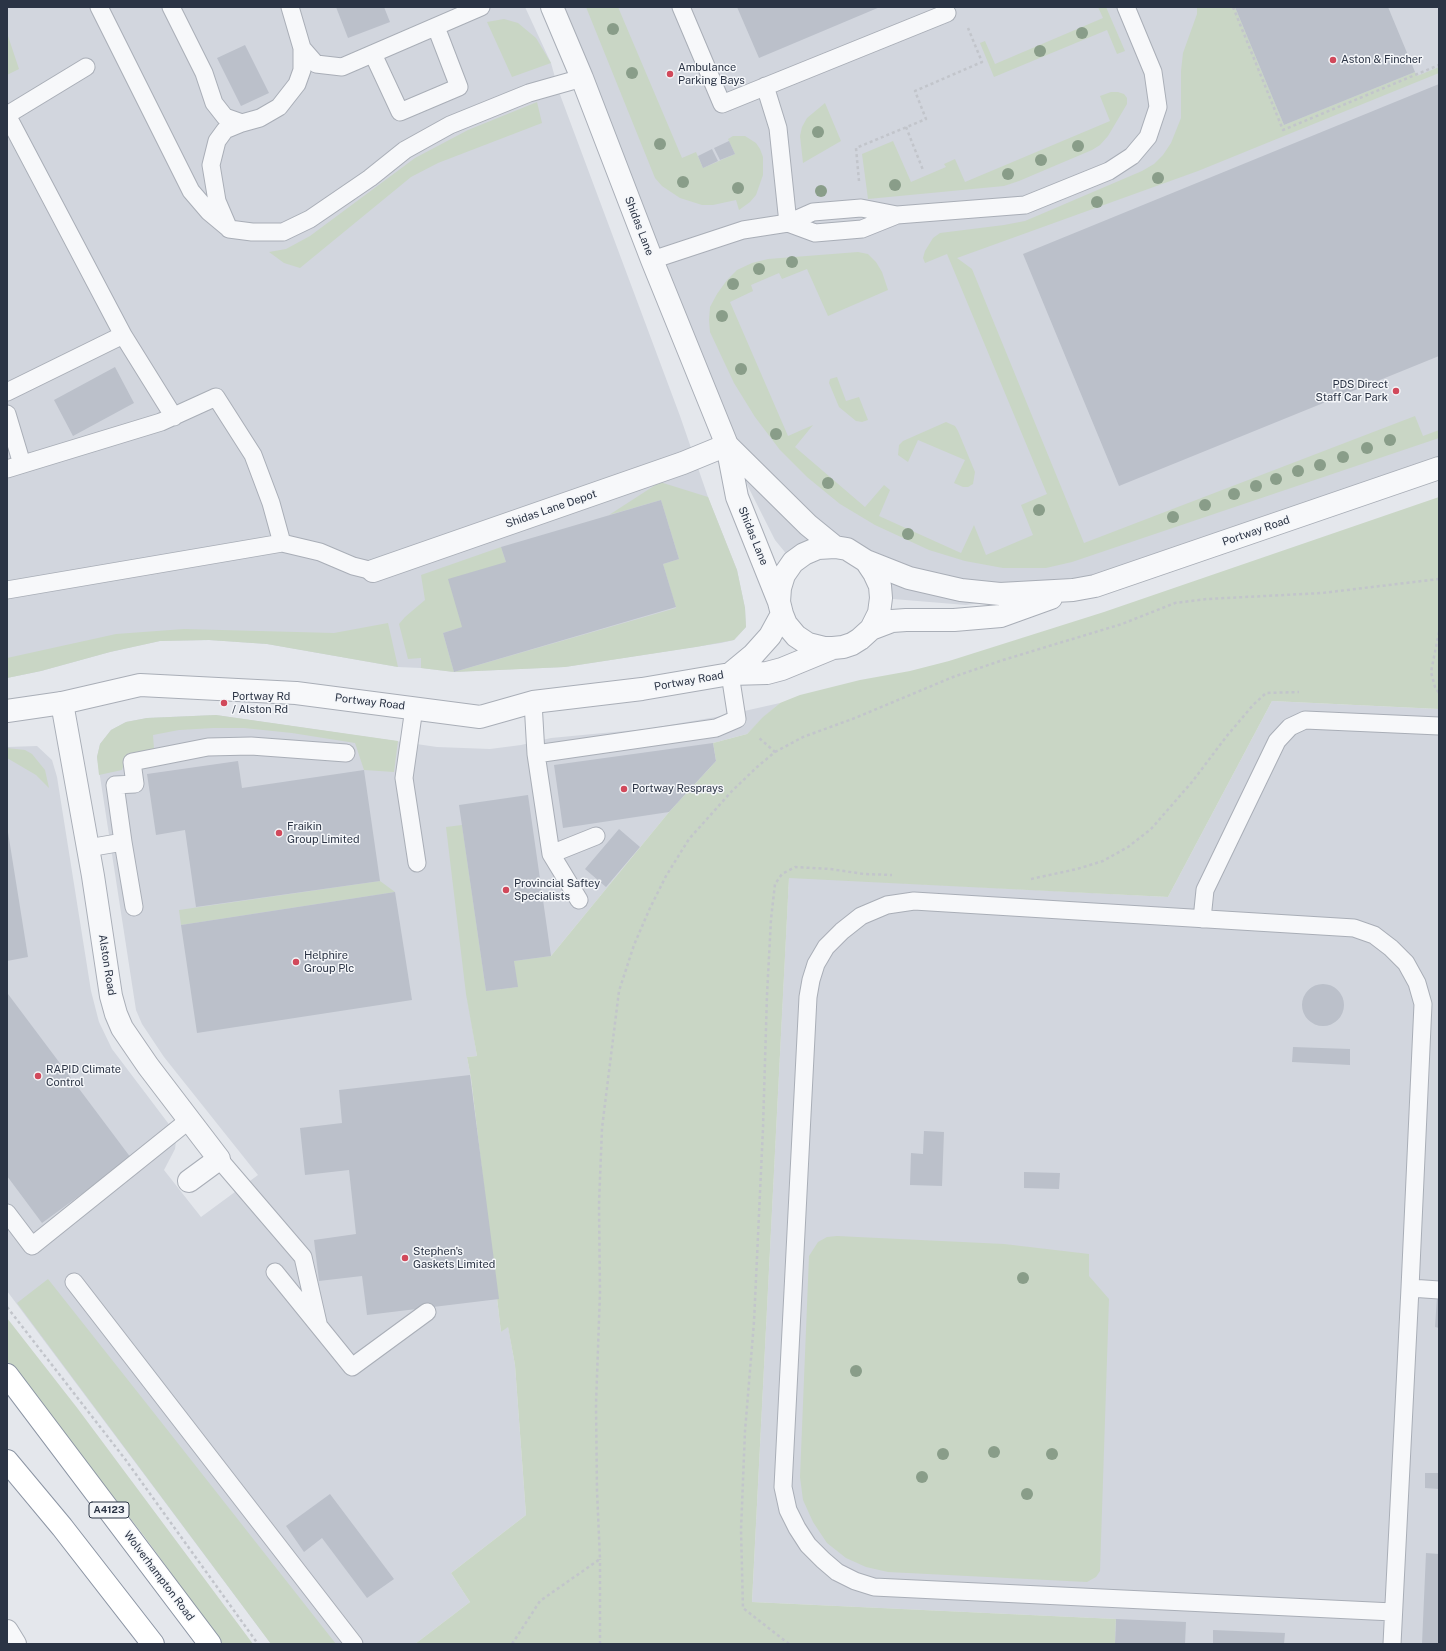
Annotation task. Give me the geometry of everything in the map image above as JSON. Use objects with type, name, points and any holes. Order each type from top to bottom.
[{"type":"highway","name":"Wolverhampton Road","points":[[7,1375],[210,1644]]},
{"type":"highway","points":[[7,1461],[62,1527],[153,1644]]},
{"type":"street","name":"Shidas Lane","points":[[552,7],[582,78],[652,260],[727,445],[737,497],[780,608]]},
{"type":"street","name":"Shidas Lane","points":[[727,445],[808,526],[836,547]]},
{"type":"street","name":"Shidas Lane Depot","points":[[373,571],[683,463],[727,445]]},
{"type":"street","name":"Portway Road","points":[[730,674],[753,655],[770,636],[780,608],[780,588],[784,575],[793,562],[804,554],[818,548],[836,547],[847,550],[866,561],[909,578],[960,590],[1000,594],[1073,590],[1094,586],[1439,468]]},
{"type":"street","name":"Portway Road","points":[[780,608],[786,624],[796,636],[808,644],[824,648],[833,648],[852,644],[860,639],[871,628],[879,613],[881,598],[880,586],[866,561]]},
{"type":"street","name":"Portway Road","points":[[871,628],[906,620],[954,620],[1001,616],[1073,590]]},
{"type":"street","name":"Portway Road","points":[[7,711],[62,703],[140,685],[296,693],[480,717],[533,702],[642,689],[730,674],[767,673],[782,670],[833,648]]},
{"type":"street","name":"Alston Road","points":[[62,703],[88,848],[111,996],[116,1014],[122,1028],[148,1066],[219,1159]]},
{"type":"street","points":[[189,1181],[219,1159]]},
{"type":"street","points":[[7,1631],[15,1644]]},
{"type":"lane","points":[[99,7],[191,191],[209,212],[229,229],[252,232],[283,232],[310,219],[370,178],[405,150],[450,124],[529,93],[582,78]]},
{"type":"lane","points":[[172,7],[204,73],[214,103],[225,117],[242,123]]},
{"type":"lane","points":[[229,229],[218,201],[211,165],[218,142],[225,130],[260,118],[278,107],[297,84],[302,70],[302,48],[290,7]]},
{"type":"lane","points":[[302,48],[316,64],[342,67],[481,7]]},
{"type":"lane","points":[[681,7],[722,104],[947,13]]},
{"type":"lane","points":[[652,260],[743,230],[788,223],[816,233],[862,229],[897,215],[1025,205],[1109,171],[1132,156],[1148,137],[1158,107],[1153,72],[1126,7]]},
{"type":"lane","points":[[373,54],[400,112],[459,87],[436,27]]},
{"type":"lane","points":[[86,67],[7,115],[123,335],[174,417]]},
{"type":"lane","points":[[766,86],[778,128],[788,223]]},
{"type":"lane","points":[[7,392],[123,335]]},
{"type":"lane","points":[[7,414],[14,466],[161,422],[216,397],[253,455],[271,503],[282,543]]},
{"type":"lane","points":[[7,590],[282,543],[320,552],[353,566],[373,571]]},
{"type":"lane","points":[[536,754],[716,728],[736,719],[730,674]]},
{"type":"lane","points":[[533,702],[536,754],[551,854],[579,900]]},
{"type":"lane","points":[[414,708],[404,778],[417,863]]},
{"type":"lane","points":[[1202,919],[1204,890],[1277,741],[1290,727],[1305,720],[1439,726]]},
{"type":"lane","points":[[134,907],[115,785],[135,784],[132,762],[208,747],[251,746],[346,753]]},
{"type":"lane","points":[[551,854],[596,836]]},
{"type":"lane","points":[[88,848],[124,842]]},
{"type":"lane","points":[[1392,1644],[1423,1004],[1417,983],[1406,963],[1391,948],[1374,935],[1354,928],[914,901],[887,905],[860,916],[826,947],[816,964],[808,997],[783,1487],[788,1510],[808,1545],[837,1572],[855,1581],[874,1587],[1393,1612]]},
{"type":"lane","points":[[7,1214],[32,1246],[189,1120]]},
{"type":"lane","points":[[219,1159],[303,1257],[319,1327]]},
{"type":"lane","points":[[275,1272],[352,1367],[427,1312]]},
{"type":"lane","points":[[74,1282],[354,1644]]},
{"type":"lane","points":[[1410,1288],[1439,1290]]},
{"type":"path","points":[[1233,7],[1283,130],[1439,65]]},
{"type":"path","points":[[859,184],[856,148],[926,119],[915,91],[982,62],[966,22]]},
{"type":"path","points":[[906,127],[923,170]]},
{"type":"path","points":[[600,1644],[600,1559],[597,1491],[596,1404],[600,1293],[599,1204],[602,1128],[619,991],[634,945],[650,908],[666,876],[685,845],[732,791],[775,752],[803,737],[862,715],[953,677],[1003,660],[1122,624],[1175,603],[1207,599],[1322,593],[1439,579]]},
{"type":"path","points":[[1439,632],[1431,672],[1435,687],[1439,693]]},
{"type":"path","points":[[1028,880],[1077,869],[1103,861],[1128,847],[1151,829],[1192,782],[1226,737],[1254,705],[1266,694],[1286,692],[1302,693]]},
{"type":"path","points":[[736,719],[775,752]]},
{"type":"path","points":[[789,1644],[743,1608],[741,1530],[754,1322],[766,995],[775,884],[782,874],[795,867],[830,869],[864,874],[899,875]]},
{"type":"path","points":[[7,1307],[125,1459],[258,1644]]},
{"type":"path","points":[[512,1644],[540,1601],[600,1559]]},
{"type":"shaded area","points":[[7,7],[525,7],[551,63],[559,92],[680,416],[708,497],[737,570],[745,608],[746,627],[734,640],[721,643],[565,667],[454,672],[398,667],[267,644],[209,640],[160,641],[7,678]]},
{"type":"shaded area","points":[[552,7],[1439,7],[1439,468],[1073,590],[966,605],[881,598],[847,549],[793,562],[775,540],[727,445]]},
{"type":"shaded area","points":[[1272,701],[1439,709],[1439,1644],[1115,1644],[1116,1619],[752,1602],[789,877],[1168,897]]},
{"type":"shaded area","points":[[780,703],[747,734],[713,743],[716,761],[669,812],[551,956],[518,987],[467,995],[477,1056],[467,1057],[471,1078],[501,1332],[508,1326],[515,1365],[526,1515],[451,1573],[470,1602],[415,1644],[271,1644],[7,1291],[7,747],[37,746],[52,760],[57,777],[91,991],[99,1022],[112,1049],[171,1127],[176,1141],[175,1149],[164,1170],[201,1217],[258,1175],[164,1057],[142,1024],[136,1010],[97,757],[100,744],[111,730],[126,722],[147,718],[216,715],[437,747],[490,749],[521,745],[551,738],[646,729],[722,716]]},
{"type":"green space","points":[[586,7],[618,7],[682,158],[696,152],[703,168],[735,154],[728,139],[733,136],[745,136],[756,143],[763,157],[763,175],[756,195],[750,202],[739,210],[736,200],[713,205],[702,205],[680,198],[662,186],[655,178]]},
{"type":"green space","points":[[1098,7],[1106,7],[1125,51],[1117,54],[1107,30],[994,77],[980,43],[985,41],[995,64],[1103,18]]},
{"type":"green space","points":[[1197,7],[1235,7],[1284,125],[1415,72],[1417,76],[1439,67],[1439,73],[1198,171],[957,258],[972,269],[1084,543],[1415,416],[1423,436],[1439,430],[1439,438],[1072,562],[1046,568],[1003,568],[965,561],[929,550],[875,525],[840,504],[807,477],[780,450],[755,417],[734,383],[710,332],[709,320],[710,307],[727,280],[737,270],[752,263],[768,259],[858,252],[868,254],[876,262],[882,272],[888,290],[828,316],[807,269],[782,279],[779,273],[751,285],[753,291],[730,302],[788,436],[813,425],[795,447],[865,507],[884,485],[890,490],[879,516],[961,553],[974,525],[986,555],[1033,535],[1021,505],[1047,494],[947,254],[925,263],[923,258],[925,251],[933,238],[940,233],[1025,221],[1142,171],[1154,164],[1163,155],[1171,143],[1181,118],[1181,71],[1183,53],[1197,14]]},
{"type":"green space","points":[[504,19],[518,23],[536,38],[551,63],[512,77],[487,22]]},
{"type":"green space","points":[[7,33],[19,69],[7,75]]},
{"type":"green space","points":[[1111,92],[1124,94],[1127,98],[1127,104],[1108,136],[1100,145],[1092,150],[1004,186],[868,199],[862,154],[893,141],[911,182],[946,167],[944,164],[955,159],[965,182],[1110,121],[1100,96]]},
{"type":"green space","points":[[537,102],[542,123],[438,163],[411,177],[300,268],[284,263],[269,252],[286,249],[310,236],[415,158],[468,130]]},
{"type":"green space","points":[[825,103],[841,141],[803,163],[800,136],[802,127],[807,118]]},
{"type":"green space","points":[[837,377],[846,401],[859,397],[868,420],[862,422],[856,421],[839,407],[829,383],[830,379]]},
{"type":"green space","points":[[946,422],[955,426],[958,431],[975,472],[973,484],[968,487],[963,487],[954,483],[965,460],[918,440],[908,462],[898,455],[899,445],[903,441]]},
{"type":"green space","points":[[660,482],[708,497],[737,570],[745,608],[746,627],[734,640],[565,667],[454,672],[676,608],[663,564],[679,559],[661,500],[609,515]]},
{"type":"green space","points":[[1439,497],[1439,709],[1272,701],[1168,897],[789,878],[752,1602],[1116,1619],[1115,1644],[415,1644],[470,1602],[451,1573],[526,1515],[515,1365],[508,1327],[501,1332],[471,1078],[467,1057],[477,1056],[466,994],[446,827],[462,825],[486,991],[517,987],[514,961],[551,956],[669,812],[716,761],[713,743],[747,734],[763,717],[780,703],[800,695],[860,680],[910,671],[949,661],[1104,612]]},
{"type":"green space","points":[[501,547],[506,562],[462,627],[443,633],[454,672],[421,668],[421,658],[408,659],[399,624],[425,600],[421,575]]},
{"type":"green space","points":[[388,623],[398,667],[267,644],[209,640],[160,641],[7,678],[7,658],[116,634],[184,629],[334,633]]},
{"type":"green space","points":[[216,715],[398,741],[394,772],[364,770],[355,743],[292,733],[244,728],[213,728],[179,730],[153,735],[154,749],[127,754],[122,770],[99,775],[97,757],[100,744],[111,730],[126,722],[147,718]]},
{"type":"green space","points":[[7,748],[25,750],[32,754],[45,770],[49,788],[36,775],[7,758]]},
{"type":"green space","points":[[380,881],[395,892],[181,925],[179,910]]},
{"type":"green space","points":[[837,1236],[1004,1244],[1089,1254],[1089,1276],[1109,1299],[1100,1571],[1096,1577],[1087,1582],[888,1572],[866,1567],[846,1558],[827,1543],[813,1522],[803,1500],[800,1477],[809,1256],[818,1242],[827,1237]]},
{"type":"green space","points":[[48,1279],[336,1644],[271,1644],[17,1303]]},
{"type":"green space","points":[[7,1318],[78,1409],[253,1644],[223,1644],[144,1536],[7,1361]]},
{"type":"building","points":[[336,7],[384,7],[390,22],[348,38]]},
{"type":"building","points":[[737,7],[880,7],[759,58]]},
{"type":"building","points":[[1235,7],[1388,7],[1415,72],[1284,125]]},
{"type":"building","points":[[245,45],[269,93],[241,106],[217,58]]},
{"type":"building","points":[[1439,84],[1439,356],[1119,486],[1023,254]]},
{"type":"building","points":[[729,141],[735,154],[720,160],[714,148]]},
{"type":"building","points":[[712,149],[718,161],[703,168],[698,156]]},
{"type":"building","points":[[115,367],[134,403],[73,436],[54,400]]},
{"type":"building","points":[[661,500],[679,559],[663,564],[676,607],[454,672],[443,633],[462,627],[448,579],[506,562],[501,547]]},
{"type":"building","name":"Portway Resprays","points":[[713,743],[716,761],[669,812],[563,828],[554,765]]},
{"type":"building","name":"Fraikin Group Limited","points":[[238,761],[242,788],[364,770],[380,881],[196,907],[185,830],[156,835],[147,774]]},
{"type":"building","name":"Provincial Saftey Specialists","points":[[528,795],[551,956],[514,961],[518,987],[486,991],[459,805]]},
{"type":"building","points":[[7,826],[28,957],[7,961]]},
{"type":"building","points":[[619,829],[640,847],[606,887],[585,869]]},
{"type":"building","name":"Helphire Group Plc","points":[[395,892],[412,1000],[197,1033],[181,925]]},
{"type":"building","points":[[1323,984],[1338,990],[1344,1005],[1338,1020],[1323,1026],[1308,1020],[1302,1005],[1308,990]]},
{"type":"building","name":"RAPID Climate Control","points":[[8,994],[131,1158],[42,1223],[7,1176]]},
{"type":"building","points":[[1293,1047],[1350,1049],[1350,1065],[1292,1062]]},
{"type":"building","points":[[470,1075],[499,1299],[367,1315],[362,1276],[319,1281],[314,1240],[356,1234],[349,1170],[305,1175],[300,1128],[342,1123],[339,1090]]},
{"type":"building","points":[[924,1131],[944,1132],[942,1186],[910,1185],[911,1153],[923,1154]]},
{"type":"building","points":[[1024,1172],[1060,1173],[1059,1189],[1024,1188]]},
{"type":"building","points":[[1437,1297],[1439,1297],[1439,1328],[1435,1327]]},
{"type":"building","points":[[1425,1473],[1439,1473],[1439,1489],[1425,1488]]},
{"type":"building","points":[[330,1494],[394,1579],[367,1598],[322,1538],[304,1552],[286,1526]]},
{"type":"building","points":[[1426,1553],[1439,1554],[1439,1644],[1422,1644]]},
{"type":"building","points":[[1116,1619],[1186,1622],[1185,1644],[1115,1644]]},
{"type":"building","points":[[1213,1630],[1285,1633],[1284,1644],[1213,1644]]},
{"type":"place","name":"Aston & Fincher","points":[[1333,60]]},
{"type":"place","name":"Ambulance Parking Bays","points":[[670,74]]},
{"type":"place","name":"PDS Direct Staff Car Park","points":[[1396,391]]},
{"type":"place","name":"Portway Rd / Alston Rd","points":[[224,703]]},
{"type":"place","name":"Portway Resprays","points":[[624,789]]},
{"type":"place","name":"Fraikin Group Limited","points":[[279,833]]},
{"type":"place","name":"Provincial Saftey Specialists","points":[[506,890]]},
{"type":"place","name":"Helphire Group Plc","points":[[296,962]]},
{"type":"place","name":"RAPID Climate Control","points":[[38,1076]]},
{"type":"place","name":"Stephen's Gaskets Limited","points":[[405,1258]]}]
